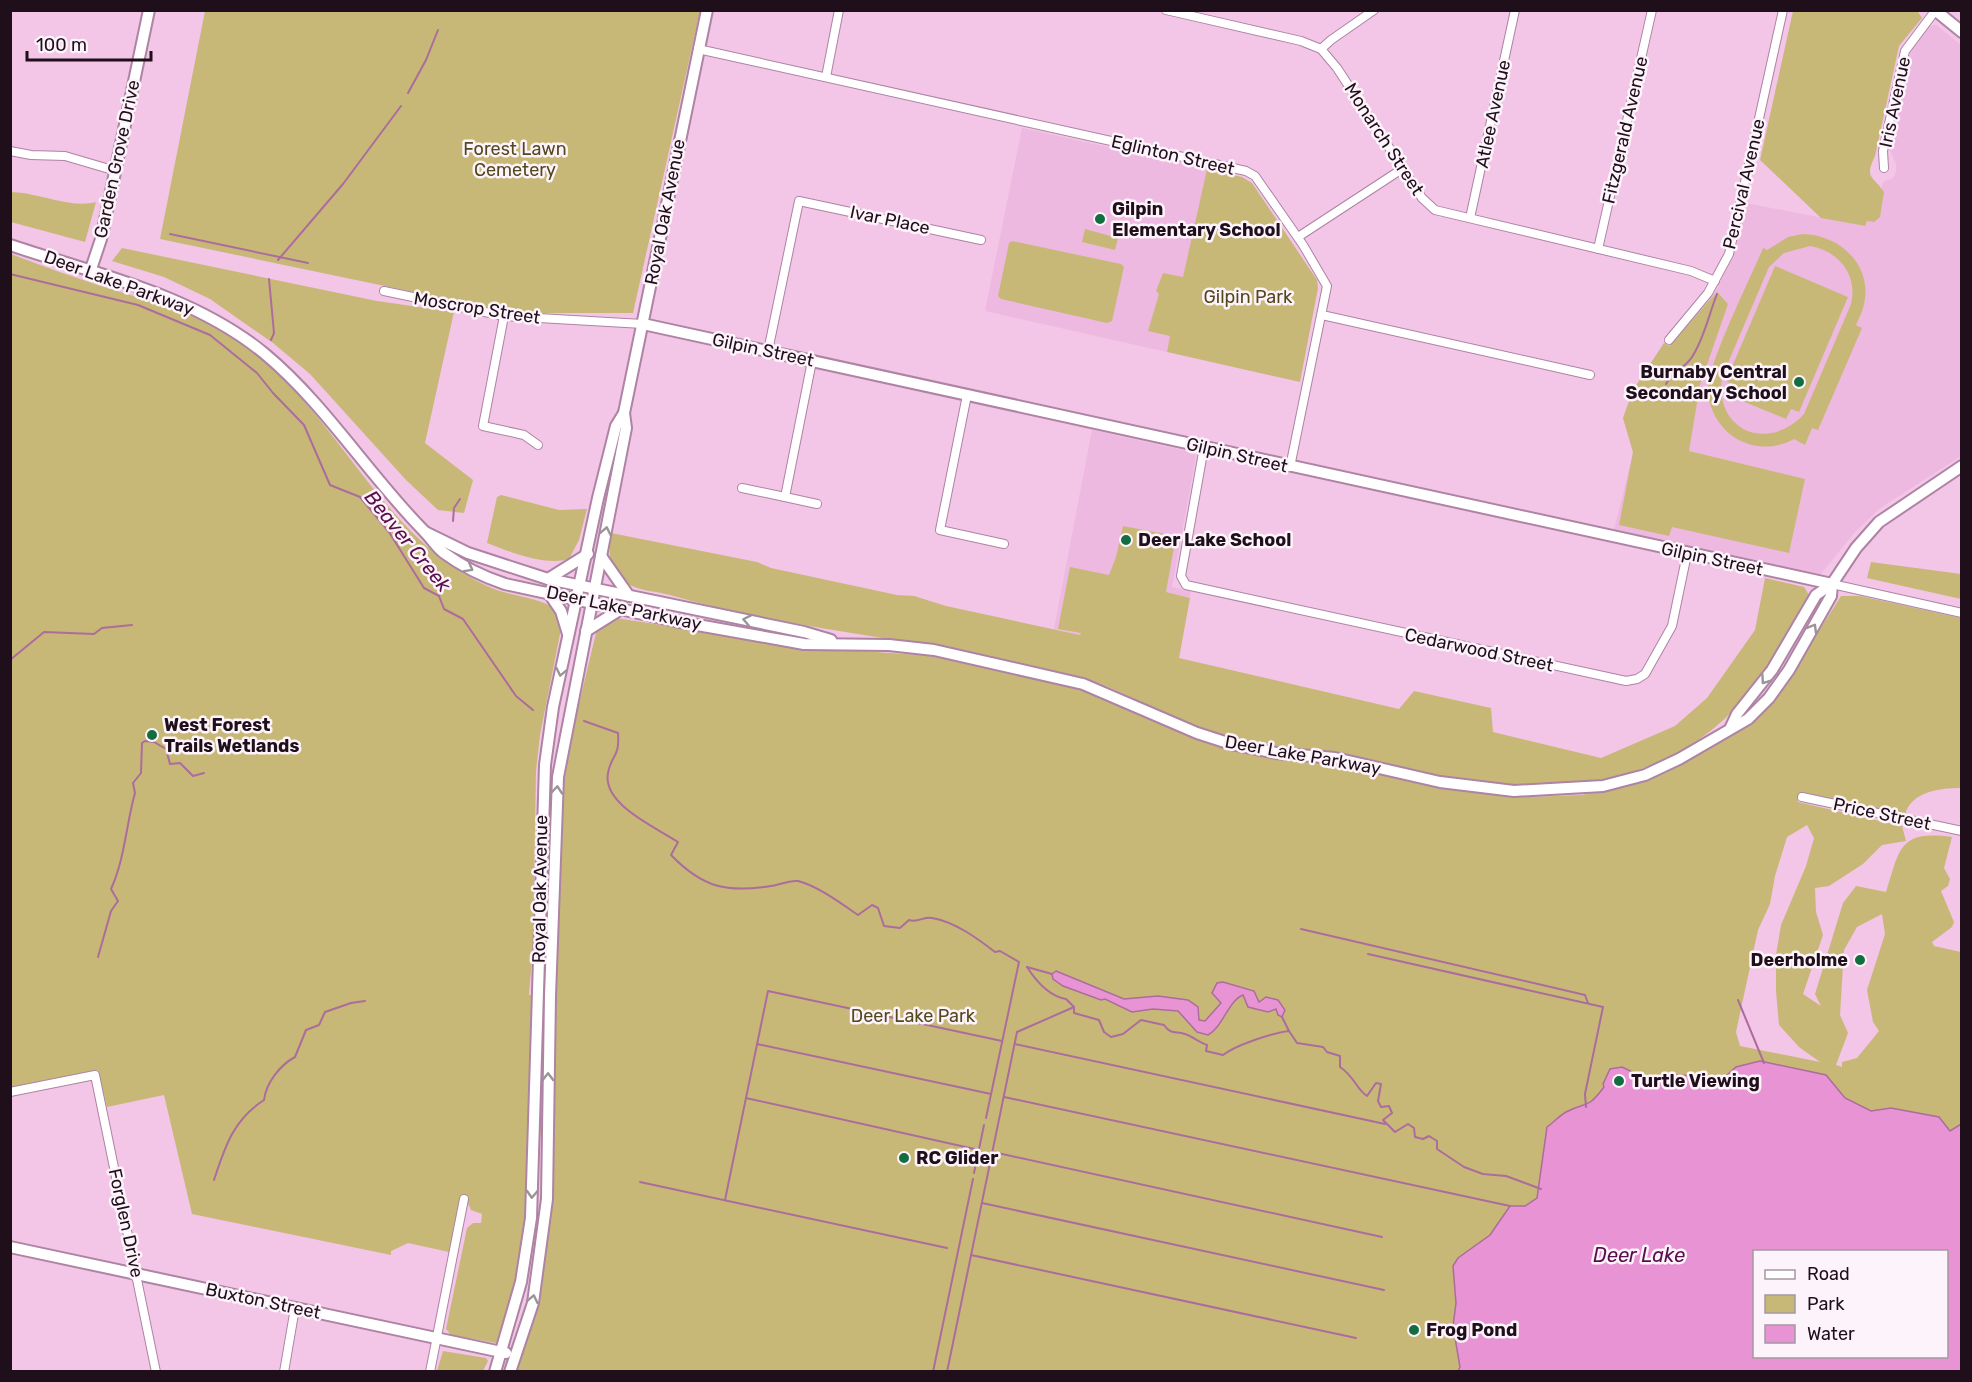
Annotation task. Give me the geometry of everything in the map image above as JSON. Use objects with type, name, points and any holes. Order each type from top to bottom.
[{"type":"main road","name":"Garden Grove Drive","points":[[90,272],[116,171],[149,10]]},
{"type":"main road","name":"Royal Oak Avenue","points":[[495,1371],[521,1282],[527,1249],[535,1135],[542,786],[553,707],[616,426],[624,413],[706,10]]},
{"type":"main road","points":[[1935,11],[1961,32]]},
{"type":"main road","name":"Deer Lake Parkway","points":[[10,245],[198,311],[224,325],[264,352],[299,386],[387,493],[445,554],[474,572],[505,584],[804,644],[839,642],[934,650],[1064,679],[1101,690],[1197,733],[1239,746],[1276,753],[1335,758],[1440,782],[1496,790],[1580,789],[1624,781],[1679,759],[1731,727],[1737,714],[1772,669],[1816,595],[1832,584],[1856,548],[1879,522],[1962,466]]},
{"type":"main road","name":"Gilpin Street","points":[[643,324],[1832,584]]},
{"type":"main road","name":"Royal Oak Avenue","points":[[510,1371],[533,1303],[547,1199],[556,791],[626,428],[624,413]]},
{"type":"main road","name":"Deer Lake Parkway","points":[[424,531],[468,553],[548,579],[804,632],[839,642]]},
{"type":"main road","points":[[548,579],[588,554]]},
{"type":"main road","points":[[601,556],[629,596]]},
{"type":"main road","points":[[548,592],[561,611],[568,636]]},
{"type":"main road","points":[[586,631],[621,609]]},
{"type":"main road","name":"Buxton Street","points":[[10,1247],[515,1355]]},
{"type":"street","points":[[826,77],[839,10]]},
{"type":"street","points":[[1166,10],[1301,41],[1322,49],[1331,40],[1374,10]]},
{"type":"street","name":"Atlee Avenue","points":[[1470,218],[1515,10]]},
{"type":"street","name":"Fitzgerald Avenue","points":[[1598,249],[1652,10]]},
{"type":"street","name":"Percival Avenue","points":[[1669,340],[1715,281],[1731,245],[1783,10]]},
{"type":"street","name":"Iris Avenue","points":[[1884,168],[1882,151],[1904,55],[1935,11]]},
{"type":"street","name":"Eglinton Street","points":[[698,49],[1246,171],[1257,178],[1326,282],[1322,315],[1290,466]]},
{"type":"street","name":"Monarch Street","points":[[1322,49],[1337,68],[1422,198],[1435,210],[1691,271],[1715,281]]},
{"type":"street","points":[[10,151],[31,155],[65,156],[116,171]]},
{"type":"street","points":[[1298,237],[1402,169]]},
{"type":"street","name":"Ivar Place","points":[[768,351],[799,201],[981,240]]},
{"type":"street","name":"Moscrop Street","points":[[384,291],[504,316],[643,324]]},
{"type":"street","points":[[1322,315],[1590,375]]},
{"type":"street","points":[[504,316],[483,426],[524,435],[538,445]]},
{"type":"street","points":[[785,497],[812,361]]},
{"type":"street","points":[[967,395],[940,530],[1004,544]]},
{"type":"street","name":"Cedarwood Street","points":[[1204,447],[1180,576],[1186,585],[1626,681],[1646,674],[1672,626],[1687,554]]},
{"type":"street","points":[[742,488],[817,504]]},
{"type":"street","points":[[1832,584],[1962,613]]},
{"type":"street","name":"Price Street","points":[[1802,797],[1962,831]]},
{"type":"street","name":"Forglen Drive","points":[[10,1092],[95,1075],[156,1371]]},
{"type":"street","points":[[430,1371],[464,1199]]},
{"type":"street","points":[[284,1371],[295,1308]]},
{"type":"shaded area","name":"Burnaby Central Secondary School","points":[[1936,25],[1961,45],[1961,456],[1879,509],[1855,532],[1820,575],[1614,530],[1633,453],[1623,418],[1633,390],[1664,343],[1669,346],[1717,289],[1736,248],[1746,203],[1864,226],[1867,221],[1874,222],[1883,182],[1893,178],[1896,172],[1896,164],[1889,148],[1908,59],[1915,44],[1930,26]]},
{"type":"shaded area","name":"Gilpin Elementary School","points":[[1022,128],[1207,169],[1167,352],[985,311]]},
{"type":"shaded area","name":"Deer Lake School","points":[[1092,430],[1191,452],[1196,456],[1172,587],[1191,591],[1179,658],[1054,629]]},
{"type":"green space","points":[[1917,10],[1922,18],[1899,46],[1875,156],[1870,169],[1871,176],[1884,192],[1880,217],[1874,222],[1867,221],[1865,226],[1821,218],[1760,160],[1793,11]]},
{"type":"green space","name":"Forest Lawn Cemetery","points":[[205,11],[700,11],[633,313],[529,313],[500,310],[160,239]]},
{"type":"green space","name":"Gilpin Park","points":[[1207,169],[1242,177],[1252,183],[1317,280],[1318,288],[1300,382],[1167,352],[1170,336],[1148,331],[1159,294],[1156,291],[1163,273],[1183,277]]},
{"type":"green space","points":[[10,192],[64,202],[86,204],[96,202],[85,242],[11,222]]},
{"type":"green space","points":[[1085,229],[1118,238],[1115,250],[1082,242]]},
{"type":"green space","points":[[1802,234],[1816,235],[1829,239],[1850,254],[1863,277],[1865,290],[1863,307],[1856,325],[1862,328],[1818,430],[1812,428],[1805,445],[1794,439],[1773,446],[1751,445],[1731,435],[1716,418],[1710,404],[1708,389],[1710,377],[1722,341],[1763,248],[1767,250],[1788,237]],"holes":[[[1810,246],[1838,259],[1849,274],[1852,283],[1851,304],[1804,414],[1790,426],[1775,432],[1760,434],[1747,430],[1735,423],[1726,411],[1722,396],[1722,377],[1769,267],[1784,253]]]},
{"type":"green space","points":[[1012,241],[1121,264],[1124,267],[1112,321],[1107,323],[1001,299],[998,296],[1009,243]]},
{"type":"green space","points":[[122,248],[377,301],[454,312],[425,443],[473,480],[464,513],[438,510],[406,480],[310,374],[273,343],[210,299],[164,277],[112,261]]},
{"type":"green space","name":"Deer Lake Park","points":[[11,254],[181,312],[227,334],[259,356],[287,382],[383,500],[436,554],[456,569],[486,585],[543,602],[554,609],[561,629],[540,735],[536,771],[533,945],[529,995],[556,995],[560,806],[565,762],[596,633],[598,628],[616,618],[802,647],[934,656],[1085,691],[1195,739],[1237,752],[1328,764],[1460,791],[1528,797],[1582,795],[1640,783],[1667,772],[1725,738],[1744,724],[1785,684],[1841,596],[1860,596],[1961,618],[1961,788],[1928,792],[1913,801],[1905,815],[1803,794],[1798,802],[1902,826],[1906,841],[1882,845],[1863,864],[1829,886],[1815,888],[1816,912],[1823,935],[1803,994],[1821,1006],[1815,994],[1843,903],[1856,886],[1886,892],[1899,853],[1904,845],[1921,836],[1952,837],[1944,868],[1950,879],[1948,886],[1941,891],[1954,922],[1952,927],[1932,942],[1934,946],[1961,952],[1961,1371],[515,1371],[546,1255],[553,1136],[530,1135],[521,1250],[512,1295],[500,1338],[496,1343],[451,1335],[446,1329],[467,1228],[473,1223],[481,1223],[482,1214],[471,1210],[466,1199],[461,1199],[449,1252],[408,1243],[391,1251],[391,1255],[192,1214],[164,1095],[107,1107],[98,1070],[11,1087]],"holes":[[[1807,825],[1814,838],[1806,866],[1781,925],[1776,955],[1776,991],[1779,1025],[1799,1047],[1820,1062],[1740,1046],[1736,1032],[1758,930],[1770,904],[1775,876],[1787,837]],[[1882,914],[1885,934],[1867,990],[1873,1022],[1879,1031],[1857,1058],[1842,1062],[1842,1067],[1836,1065],[1848,1033],[1840,1015],[1844,950],[1857,927]]]},
{"type":"green space","points":[[1775,266],[1848,297],[1799,412],[1791,409],[1786,419],[1730,396],[1735,385],[1726,381]]},
{"type":"green space","points":[[1717,292],[1728,304],[1700,385],[1689,451],[1805,479],[1789,553],[1672,527],[1669,536],[1619,525],[1633,452],[1623,418],[1633,390],[1664,343],[1669,346]]},
{"type":"green space","points":[[501,495],[559,510],[587,509],[579,540],[569,559],[549,561],[517,554],[487,543],[497,497]]},
{"type":"green space","points":[[1123,526],[1176,536],[1166,592],[1190,598],[1179,658],[1399,709],[1414,691],[1491,708],[1493,732],[1601,758],[1675,726],[1707,698],[1755,630],[1765,578],[1804,587],[1809,595],[1795,625],[1761,676],[1734,709],[1704,736],[1670,757],[1634,771],[1595,781],[1555,785],[1514,785],[1472,781],[1330,752],[1235,740],[1189,725],[1101,684],[1067,674],[967,652],[754,616],[641,589],[619,577],[612,566],[610,553],[611,533],[757,562],[771,568],[897,595],[914,596],[946,606],[1080,635],[1081,633],[1058,629],[1070,567],[1109,575]]},
{"type":"green space","points":[[1871,562],[1961,574],[1961,599],[1867,578]]},
{"type":"green space","points":[[443,1351],[486,1358],[488,1361],[483,1371],[437,1371]]},
{"type":"water","points":[[1056,971],[1124,999],[1158,996],[1188,1000],[1198,1007],[1199,1020],[1205,1021],[1221,1003],[1212,993],[1217,983],[1223,982],[1254,991],[1259,1002],[1266,997],[1278,1000],[1285,1010],[1282,1017],[1278,1015],[1276,1009],[1268,1012],[1248,1007],[1243,995],[1233,1003],[1218,1026],[1208,1035],[1197,1032],[1178,1011],[1153,1009],[1132,1012],[1105,999],[1101,1000],[1063,986],[1053,979],[1052,974]]},
{"type":"water","name":"Deer Lake","points":[[1760,1061],[1826,1075],[1845,1098],[1871,1111],[1891,1108],[1939,1117],[1950,1131],[1961,1124],[1961,1371],[1458,1371],[1460,1367],[1453,1326],[1456,1303],[1453,1266],[1458,1258],[1490,1235],[1510,1206],[1525,1206],[1537,1198],[1547,1127],[1566,1112],[1594,1099],[1604,1087],[1603,1084],[1610,1069],[1622,1067],[1647,1079],[1661,1075],[1726,1076],[1736,1067]]},
{"type":"waterway","points":[[408,93],[426,60],[438,30]]},
{"type":"waterway","points":[[278,260],[343,184],[401,106]]},
{"type":"waterway","points":[[170,234],[308,263]]},
{"type":"waterway","name":"Beaver Creek","points":[[10,274],[138,305],[210,335],[257,373],[304,425],[330,485],[360,497],[389,532],[424,588],[439,596],[444,609],[463,619],[516,696],[533,710]]},
{"type":"waterway","points":[[269,279],[274,333],[271,340]]},
{"type":"waterway","points":[[1666,384],[1689,361],[1696,350],[1717,294]]},
{"type":"waterway","points":[[453,521],[454,508],[460,499]]},
{"type":"waterway","points":[[439,596],[444,586],[442,574]]},
{"type":"waterway","points":[[10,660],[44,632],[94,634],[102,628],[132,625]]},
{"type":"waterway","name":"Beaver Creek","points":[[584,721],[618,733],[617,752],[608,773],[608,784],[613,795],[632,814],[678,842],[671,855],[694,875],[716,886],[741,889],[798,881],[837,900],[858,915],[872,905],[878,908],[884,926],[900,928],[909,920],[929,918],[941,920],[965,931],[995,952],[1000,951],[1019,962],[986,1118]]},
{"type":"waterway","points":[[98,957],[111,911],[118,901],[111,889],[116,877],[135,793],[133,783],[141,773],[142,743],[154,742],[166,749],[170,764],[180,763],[193,776],[204,773]]},
{"type":"waterway","points":[[1301,929],[1585,995],[1588,1003]]},
{"type":"waterway","points":[[1368,954],[1603,1007],[1585,1094],[1586,1107]]},
{"type":"waterway","name":"Beaver Creek","points":[[1027,967],[1048,991],[1066,999],[1074,1007],[1074,1013],[1099,1020],[1104,1032],[1111,1037],[1123,1034],[1141,1020],[1164,1025],[1171,1031],[1188,1035],[1207,1045],[1206,1051],[1223,1055],[1254,1040],[1289,1031],[1297,1043],[1323,1047],[1327,1052],[1340,1056],[1340,1067],[1349,1074],[1367,1096],[1376,1083],[1381,1084],[1378,1101],[1381,1107],[1389,1106],[1392,1113],[1383,1120],[1395,1132],[1408,1124],[1414,1128],[1415,1137],[1423,1139],[1429,1136],[1437,1141],[1437,1149],[1464,1167],[1483,1174],[1506,1176],[1541,1189]]},
{"type":"waterway","points":[[1027,967],[1052,974]]},
{"type":"waterway","points":[[725,1200],[768,991],[1002,1041]]},
{"type":"waterway","points":[[1738,1000],[1764,1063]]},
{"type":"waterway","points":[[214,1180],[226,1145],[237,1125],[264,1100],[271,1081],[279,1070],[295,1057],[306,1030],[319,1025],[325,1012],[365,1001]]},
{"type":"waterway","points":[[947,1372],[1017,1032],[1074,1007]]},
{"type":"waterway","points":[[1282,1017],[1289,1031]]},
{"type":"waterway","points":[[757,1044],[991,1094]]},
{"type":"waterway","points":[[1015,1044],[1385,1124]]},
{"type":"waterway","points":[[1004,1097],[1510,1206]]},
{"type":"waterway","points":[[746,1098],[979,1150]]},
{"type":"waterway","points":[[974,1173],[984,1125]]},
{"type":"waterway","points":[[993,1152],[1382,1237]]},
{"type":"waterway","points":[[933,1372],[973,1179]]},
{"type":"waterway","points":[[640,1182],[947,1248]]},
{"type":"waterway","points":[[982,1203],[1384,1290]]},
{"type":"waterway","points":[[971,1255],[1356,1338]]},
{"type":"place","name":"Gilpin Elementary School","points":[[1100,219]]},
{"type":"place","name":"Burnaby Central Secondary School","points":[[1799,382]]},
{"type":"place","name":"Deer Lake School","points":[[1126,540]]},
{"type":"place","name":"West Forest Trails Wetlands","points":[[152,735]]},
{"type":"place","name":"Deerholme","points":[[1860,960]]},
{"type":"place","name":"Turtle Viewing","points":[[1619,1081]]},
{"type":"place","name":"RC Glider","points":[[904,1158]]},
{"type":"place","name":"Frog Pond","points":[[1414,1330]]}]
